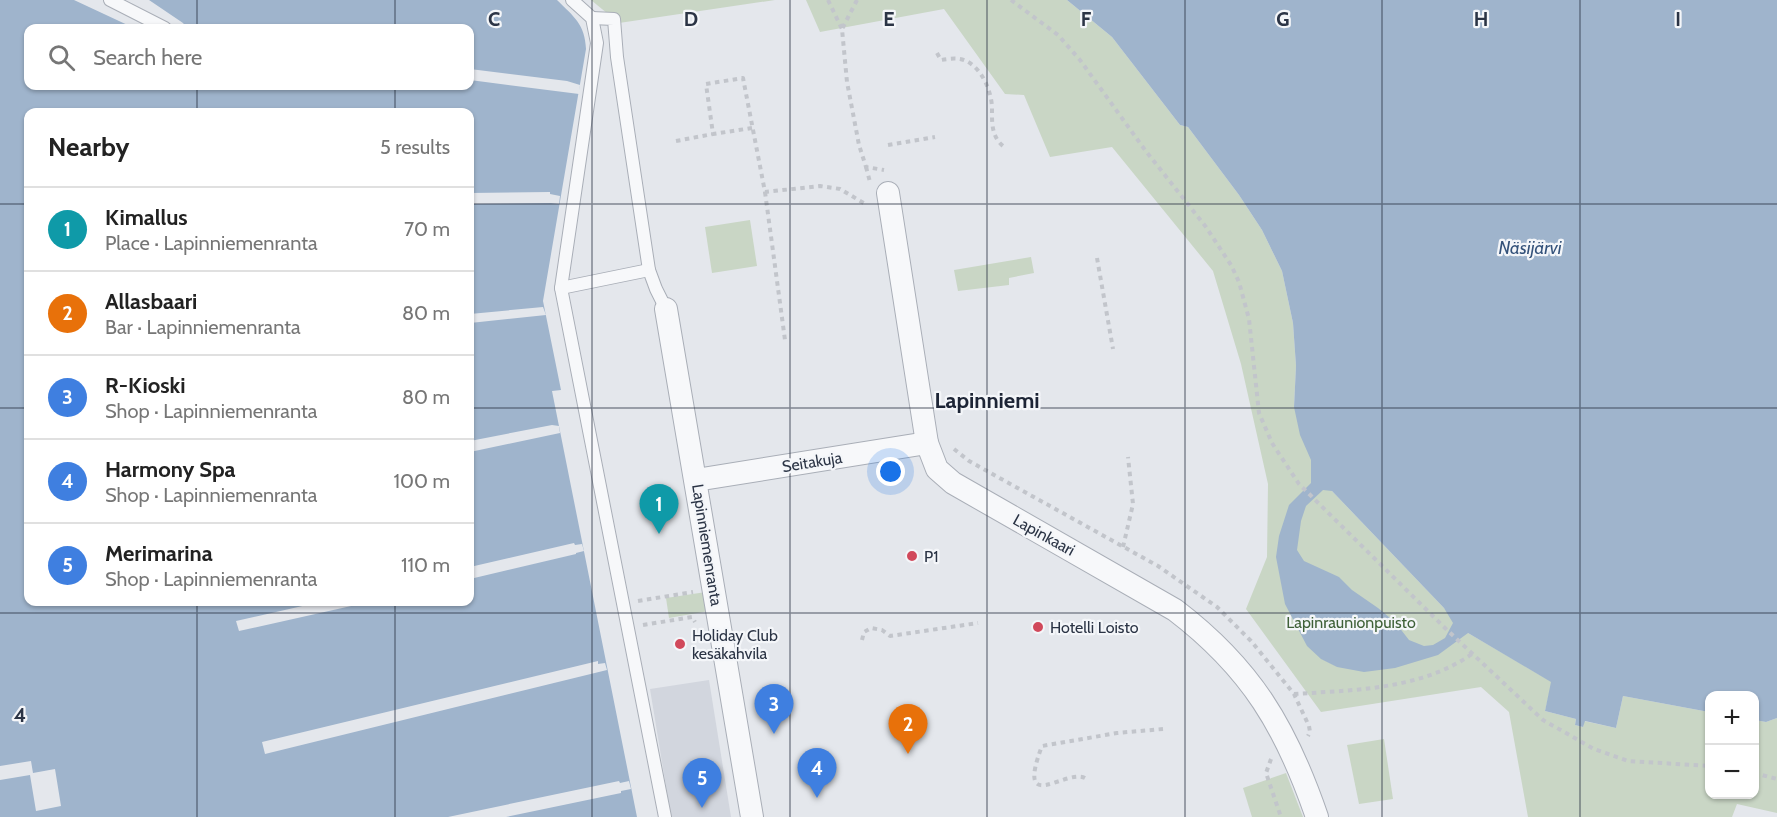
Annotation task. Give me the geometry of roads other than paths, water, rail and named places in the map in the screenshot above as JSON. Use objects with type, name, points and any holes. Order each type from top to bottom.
[{"type":"street","name":"Lapinkaari","points":[[884,191],[927,443],[937,469],[953,483],[1174,610],[1206,634],[1238,667],[1265,704],[1302,776],[1317,817]]},
{"type":"street","name":"Lapinniemenranta","points":[[666,309],[752,817]]},
{"type":"street","name":"Seitakuja","points":[[696,480],[927,443]]},
{"type":"lane","points":[[110,0],[157,24]]},
{"type":"lane","points":[[572,0],[592,18],[597,43],[561,288],[665,817]]},
{"type":"lane","points":[[592,18],[614,19],[617,57],[650,270],[666,309]]},
{"type":"lane","points":[[561,288],[650,270]]},
{"type":"water","points":[[0,0],[74,0],[125,24],[24,24],[24,90],[474,90],[474,24],[184,24],[149,0],[557,0],[573,16],[581,27],[586,49],[543,301],[561,390],[552,391],[637,817],[0,817]]},
{"type":"water","name":"Näsijärvi","points":[[1067,0],[1777,0],[1777,718],[1766,722],[1759,721],[1759,691],[1705,691],[1705,711],[1623,696],[1616,728],[1585,721],[1583,727],[1575,725],[1576,719],[1545,711],[1551,682],[1468,633],[1438,655],[1395,668],[1364,672],[1337,667],[1321,659],[1307,646],[1285,604],[1276,557],[1279,536],[1289,505],[1311,483],[1311,460],[1300,435],[1294,407],[1296,366],[1293,323],[1282,271],[1262,230],[1239,195],[1188,127],[1180,125],[1112,37]],"holes":[[[1323,490],[1332,491],[1444,608],[1453,623],[1445,638],[1433,645],[1424,646],[1409,640],[1395,622],[1352,590],[1339,577],[1304,561],[1297,550],[1301,521],[1306,506]]]},
{"type":"place","name":"Kimallus","points":[[659,534]]},
{"type":"place","name":"P1","points":[[912,556]]},
{"type":"place","name":"Hotelli Loisto","points":[[1038,627]]},
{"type":"place","name":"Holiday Club kesäkahvila","points":[[680,644]]},
{"type":"place","name":"R-Kioski","points":[[774,734]]},
{"type":"place","name":"Allasbaari","points":[[908,754]]},
{"type":"place","name":"Harmony Spa","points":[[817,798]]},
{"type":"place","name":"Merimarina","points":[[702,808]]},
{"type":"district","name":"Lapinniemi","points":[[987,400]]},
{"type":"park label","name":"Lapinraunionpuisto","points":[[1351,622]]}]
